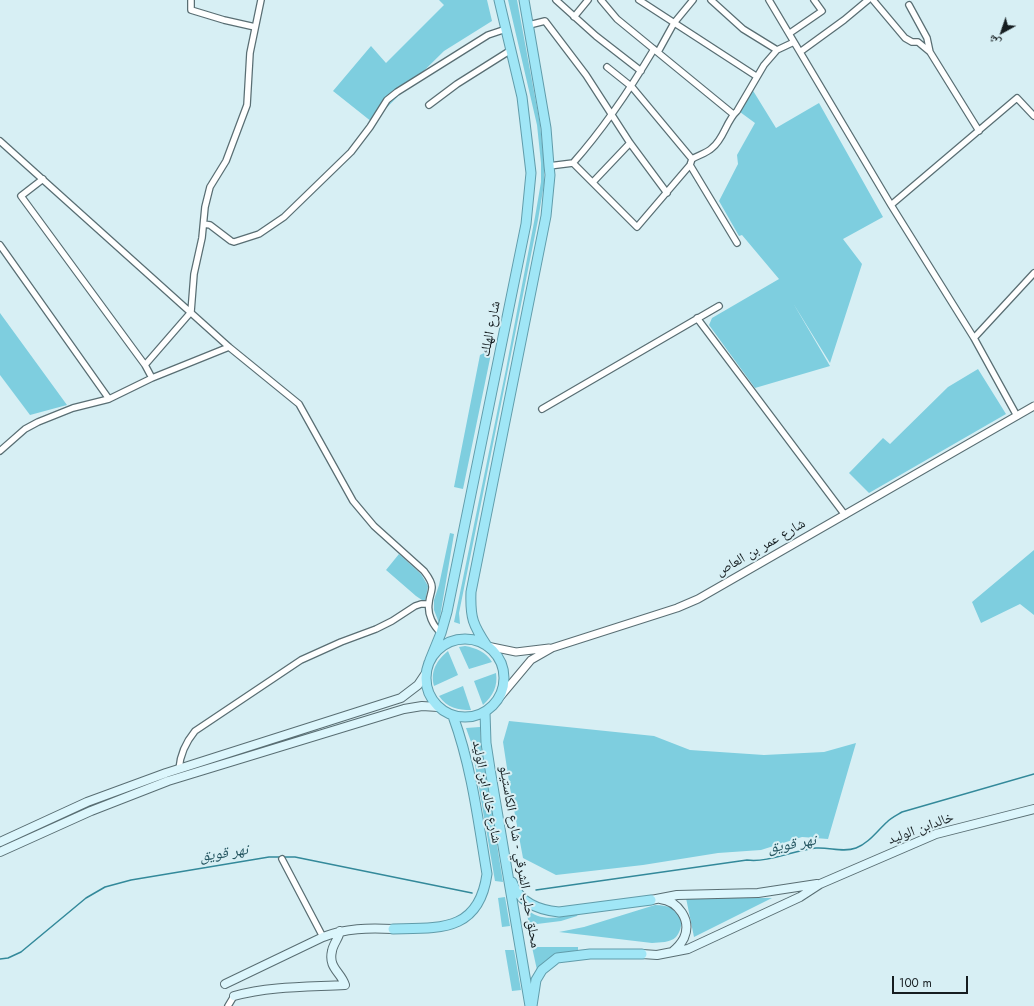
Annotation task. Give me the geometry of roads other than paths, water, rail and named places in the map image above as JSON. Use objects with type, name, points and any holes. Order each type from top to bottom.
[{"type":"highway","name":"شارع الهلك","points":[[430,660],[441,633],[447,612],[526,224],[531,173],[522,97],[499,0]]},
{"type":"highway","points":[[487,646],[472,620],[470,610],[471,592],[546,216],[550,175],[546,128],[526,2]]},
{"type":"highway","points":[[462,639],[475,640],[487,646],[496,654],[502,664],[504,675],[504,686],[500,697],[493,706],[480,715],[467,718],[453,716],[438,707],[432,700],[425,682],[430,660],[438,649],[449,642],[462,639]]},
{"type":"highway","name":"محلق حلب الشرقي - شارع الكاستيلو","points":[[485,712],[486,743],[490,769],[531,1006]]},
{"type":"highway","name":"شارع خالد ابن الوليد","points":[[393,929],[435,928],[460,922],[478,903],[486,885],[487,874],[470,768],[463,742],[453,716]]},
{"type":"highway","points":[[508,872],[517,892],[530,905],[538,909],[548,911],[559,912],[651,900]]},
{"type":"highway","points":[[531,1006],[536,980],[542,970],[557,958],[590,954],[642,954]]},
{"type":"main road","points":[[0,842],[87,802],[179,769],[401,698],[418,685],[426,673]]},
{"type":"main road","points":[[0,852],[91,811],[168,781],[404,708],[422,706],[438,707]]},
{"type":"main road","name":"خالدابن الوليد","points":[[820,884],[936,834],[1034,809]]},
{"type":"main road","points":[[651,900],[677,895],[758,893],[820,884]]},
{"type":"main road","points":[[642,954],[657,955],[688,950],[800,897],[820,884]]},
{"type":"main road","points":[[651,900],[661,899],[671,902],[679,908],[684,917],[686,927],[685,937],[680,946],[672,953]]},
{"type":"main road","points":[[225,984],[323,937],[340,931],[369,928],[393,929]]},
{"type":"main road","points":[[234,996],[247,992],[274,988],[345,985],[333,968],[331,961],[332,950],[340,931]]},
{"type":"street","points":[[191,0],[191,10],[255,27]]},
{"type":"street","points":[[145,365],[191,312],[194,274],[204,224],[205,207],[210,187],[226,161],[247,105],[250,53],[261,0]]},
{"type":"street","points":[[556,0],[596,36],[641,71]]},
{"type":"street","points":[[574,16],[588,0]]},
{"type":"street","points":[[601,0],[617,19],[733,114]]},
{"type":"street","points":[[639,0],[756,76]]},
{"type":"street","points":[[549,166],[573,163],[591,143],[632,87],[641,71],[674,23],[693,0]]},
{"type":"street","points":[[711,0],[744,29],[777,50]]},
{"type":"street","points":[[769,0],[891,205],[974,338],[1017,416]]},
{"type":"street","points":[[790,34],[822,11],[814,0]]},
{"type":"street","points":[[800,52],[844,20],[868,0]]},
{"type":"street","points":[[873,0],[905,38],[912,42],[918,42],[930,52],[979,131]]},
{"type":"street","points":[[909,5],[927,38],[930,52]]},
{"type":"street","points":[[529,25],[545,21],[586,75],[630,143],[667,193]]},
{"type":"street","points":[[204,224],[210,225],[231,242],[266,230],[284,217],[351,152],[370,127],[387,100],[397,92],[488,35],[506,29]]},
{"type":"street","points":[[573,163],[638,227],[690,165],[692,159],[713,148],[721,138],[733,114],[737,111],[756,76],[777,50],[794,42]]},
{"type":"street","points":[[429,105],[457,84],[511,50]]},
{"type":"street","points":[[607,67],[632,87],[692,159]]},
{"type":"street","points":[[891,205],[1017,98],[1034,116]]},
{"type":"street","points":[[0,141],[229,347],[299,404],[353,501],[374,526],[424,571],[429,578],[432,587],[428,604],[430,614],[434,628],[441,633]]},
{"type":"street","points":[[593,182],[630,143]]},
{"type":"street","points":[[690,165],[736,243]]},
{"type":"street","points":[[44,180],[22,196],[145,365],[152,378]]},
{"type":"street","points":[[0,245],[109,399]]},
{"type":"street","points":[[974,338],[1034,273]]},
{"type":"street","points":[[542,409],[719,306]]},
{"type":"street","points":[[697,318],[845,515]]},
{"type":"street","points":[[0,451],[25,429],[38,422],[73,408],[109,399],[152,378],[229,347]]},
{"type":"street","name":"شارع عمر بن العاص","points":[[500,697],[531,660],[552,648],[677,608],[698,599],[1034,406]]},
{"type":"street","points":[[179,769],[180,760],[186,745],[195,731],[294,664],[341,642],[380,627],[414,606],[428,604]]},
{"type":"street","points":[[487,646],[516,652],[552,648]]},
{"type":"street","points":[[282,859],[323,937]]},
{"type":"street","points":[[228,1006],[234,996]]},
{"type":"waterway","name":"نهر قويق","points":[[536,890],[747,860],[764,860],[808,849],[826,848],[846,850],[856,848],[865,843],[889,821],[902,812],[1034,774]]},
{"type":"waterway","name":"نهر قويق","points":[[0,959],[8,958],[21,952],[86,898],[105,887],[131,880],[269,857],[295,857],[472,893]]}]
